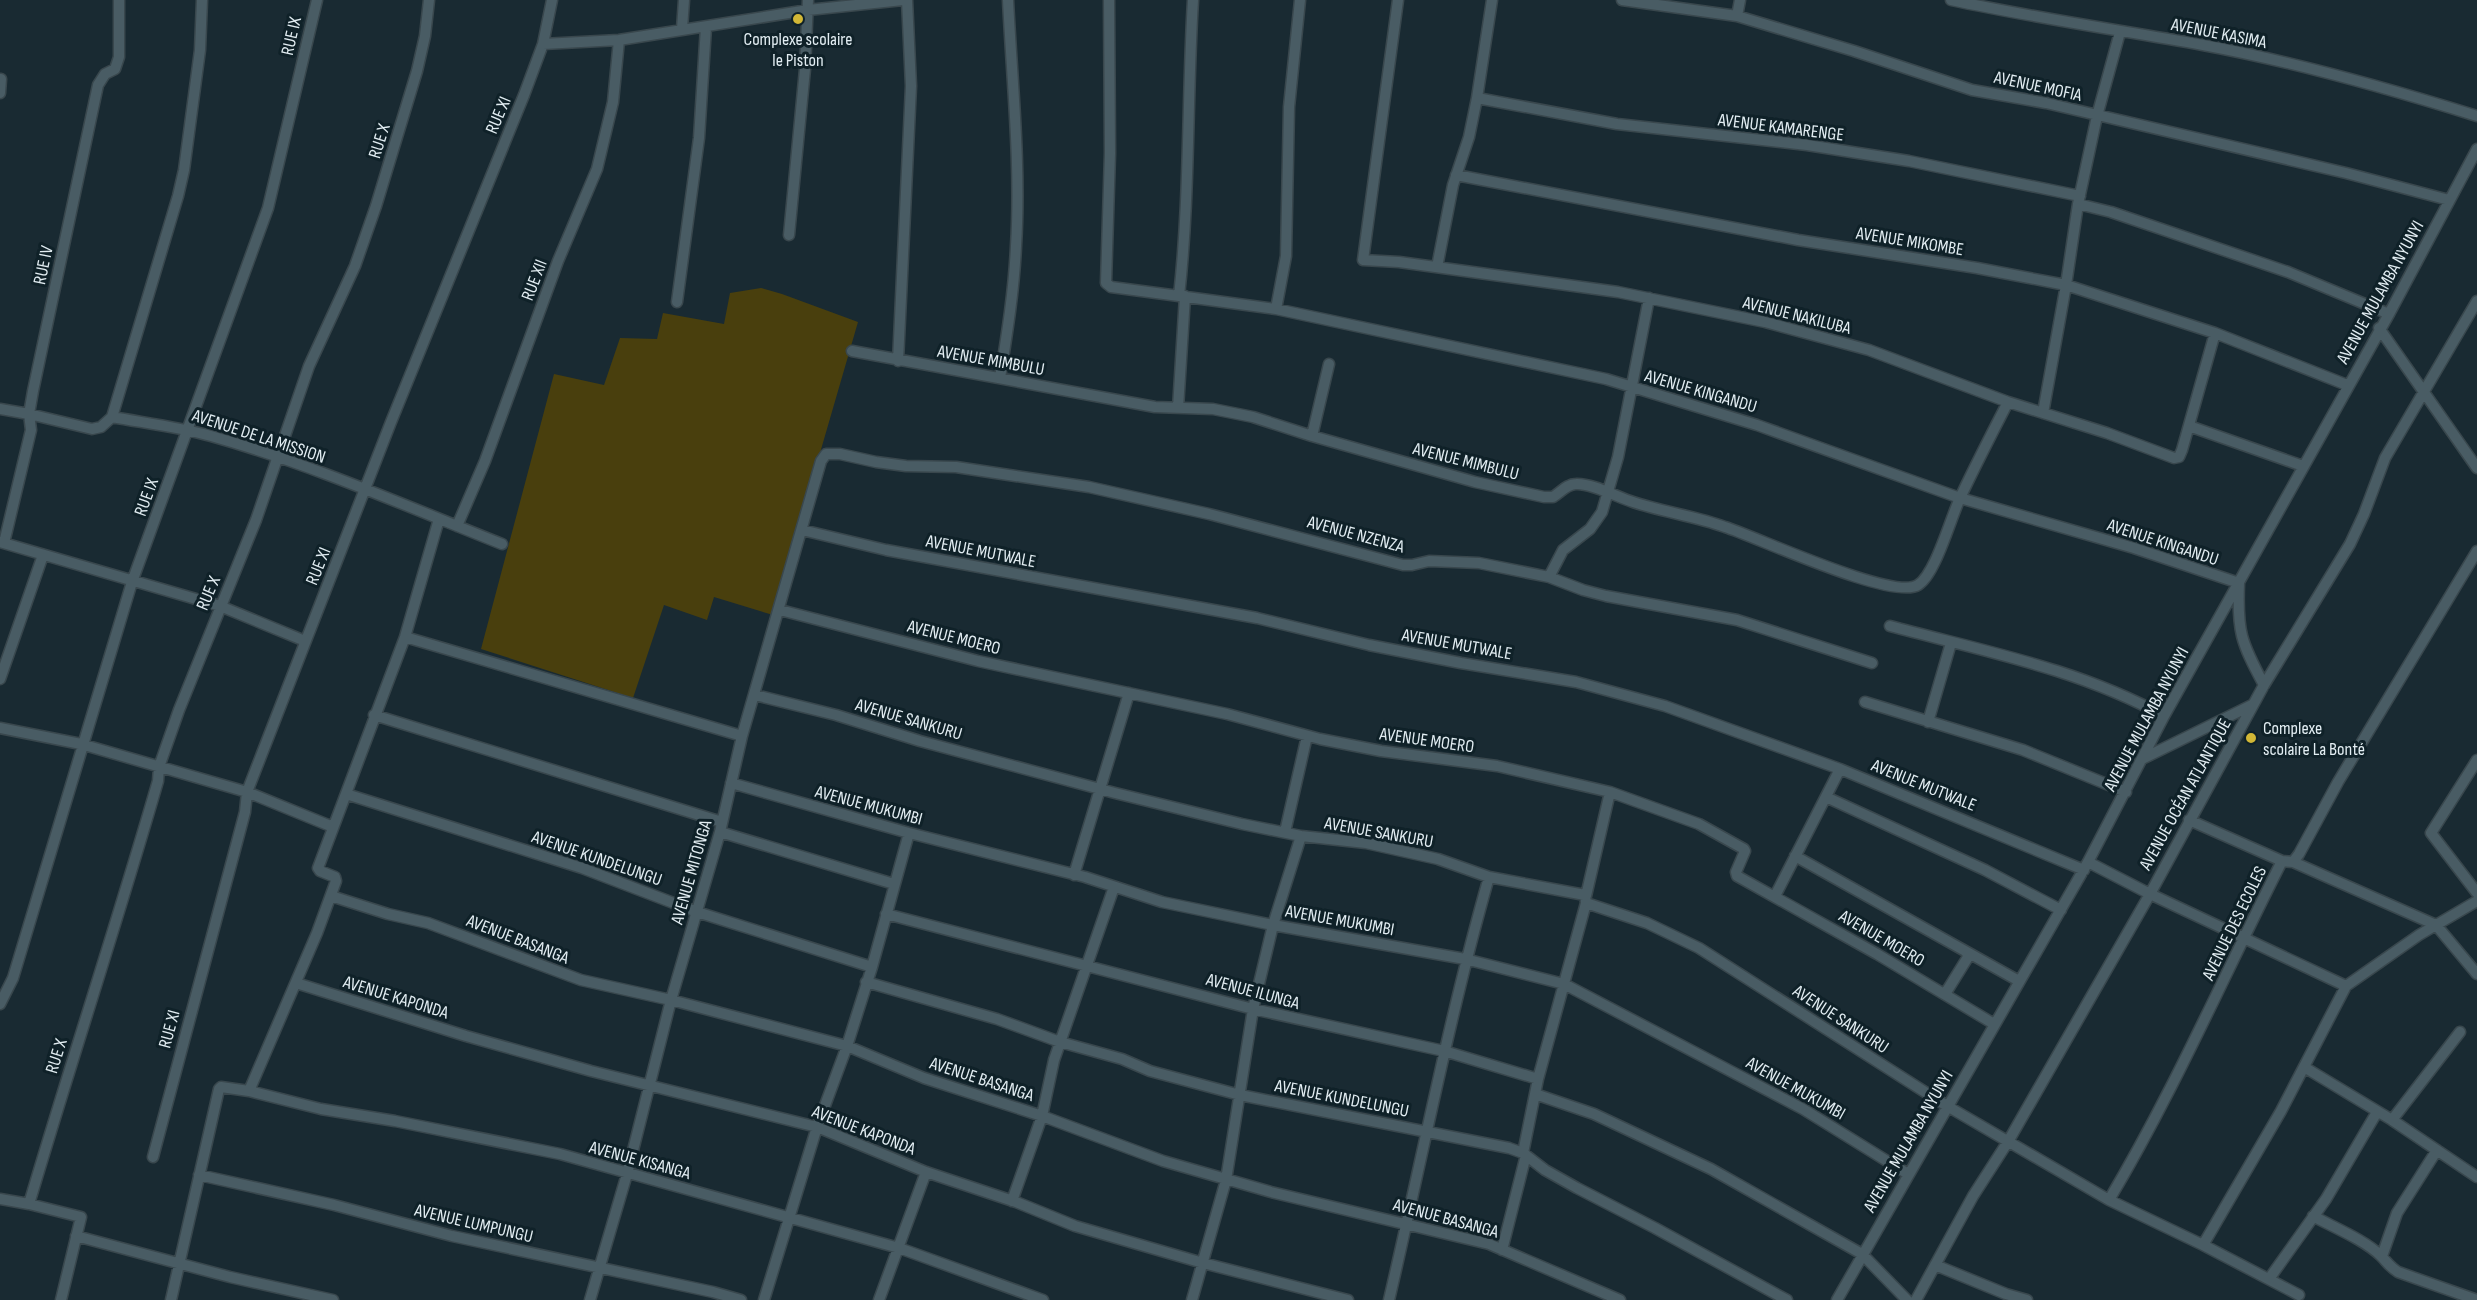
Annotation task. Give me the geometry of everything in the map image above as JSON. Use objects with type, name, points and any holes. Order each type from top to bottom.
[{"type":"street","name":"RUE IV","points":[[2,543],[31,430],[29,414],[98,85],[105,74],[115,69],[119,57],[119,0]]},
{"type":"street","points":[[0,409],[92,429],[101,427],[112,417],[184,170],[200,50],[202,0]]},
{"type":"street","name":"RUE IX","points":[[0,1004],[132,582],[268,208],[316,0]]},
{"type":"street","name":"RUE X","points":[[29,1204],[84,1021],[126,893],[158,781],[159,767],[178,710],[256,520],[309,366],[355,266],[376,206],[417,71],[425,36],[429,0]]},
{"type":"street","name":"RUE XI","points":[[153,1157],[245,812],[247,792],[364,490],[524,95],[543,44],[552,0]]},
{"type":"street","points":[[682,28],[684,0]]},
{"type":"street","points":[[543,44],[619,40],[682,28],[706,27],[808,5],[905,0],[911,86],[898,361]]},
{"type":"street","points":[[1000,378],[1011,307],[1016,245],[1016,146],[1008,0]]},
{"type":"street","name":"AVENUE KINGANDU","points":[[1109,0],[1110,153],[1105,279],[1108,286],[1276,309],[1606,379],[1757,425],[1960,498],[2134,548],[2239,583]]},
{"type":"street","points":[[1179,408],[1182,256],[1188,185],[1193,0]]},
{"type":"street","points":[[1276,309],[1286,256],[1288,107],[1300,0]]},
{"type":"street","name":"AVENUE NAKILUBA","points":[[1398,0],[1362,258],[1649,298],[1765,322],[1869,350],[2008,402],[2174,458],[2179,456],[2189,426]]},
{"type":"street","points":[[1437,267],[1456,175],[1469,137],[1492,0]]},
{"type":"street","name":"AVENUE MOFIA","points":[[1622,0],[1737,16],[1854,51],[1964,88],[2046,103],[2346,173],[2450,200]]},
{"type":"street","points":[[1737,16],[1740,0]]},
{"type":"street","name":"AVENUE KASIMA","points":[[1951,0],[2006,6],[2120,32],[2204,45],[2361,80],[2477,116]]},
{"type":"street","points":[[789,235],[805,69],[808,5]]},
{"type":"street","points":[[677,302],[699,138],[706,27]]},
{"type":"street","points":[[2043,413],[2079,200],[2097,116],[2120,32]]},
{"type":"street","name":"RUE XII","points":[[457,526],[485,461],[558,261],[597,169],[613,102],[619,40]]},
{"type":"street","points":[[0,93],[1,79]]},
{"type":"street","name":"AVENUE KAMARENGE","points":[[1477,98],[1617,124],[1807,145],[1887,158],[2079,200],[2288,272],[2389,314]]},
{"type":"street","name":"AVENUE MULAMBA NYUNYI","points":[[1837,1300],[2086,866],[2164,716],[2379,328],[2389,314],[2477,148]]},
{"type":"street","name":"AVENUE MIKOMBE","points":[[1456,175],[1775,236],[1977,268],[2066,285],[2215,333],[2348,385]]},
{"type":"street","points":[[1549,577],[1563,550],[1595,524],[1608,493],[1618,458],[1649,298]]},
{"type":"street","name":"AVENUE OCÉAN ATLANTIQUE","points":[[1916,1300],[1973,1196],[2009,1140],[2150,894],[2252,705],[2350,544],[2385,458],[2477,301]]},
{"type":"street","points":[[2379,328],[2477,468]]},
{"type":"street","points":[[2215,333],[2189,426],[2303,466]]},
{"type":"street","name":"AVENUE MIMBULU","points":[[852,351],[1125,402],[1213,409],[1253,417],[1475,482],[1544,497],[1553,497],[1568,485],[1577,484],[1634,503],[1725,526],[1852,576],[1899,588],[1912,588],[1925,579],[1960,498],[2008,402]]},
{"type":"street","points":[[1312,436],[1329,364]]},
{"type":"street","name":"AVENUE DE LA MISSION","points":[[112,417],[189,430],[278,456],[502,544]]},
{"type":"street","name":"AVENUE MITONGA","points":[[590,1300],[627,1174],[671,1000],[721,827],[742,736],[780,610],[821,460],[826,454]]},
{"type":"street","name":"AVENUE NZENZA","points":[[826,454],[840,454],[906,466],[956,467],[1089,487],[1209,514],[1403,565],[1429,561],[1479,563],[1549,577],[1606,596],[1737,620],[1872,663]]},
{"type":"street","points":[[249,1091],[331,896],[336,879],[320,872],[318,868],[405,637],[439,519]]},
{"type":"street","name":"AVENUE MUTWALE","points":[[802,530],[886,550],[1257,618],[1369,645],[1576,682],[1665,706],[1839,769],[2086,866],[2346,986]]},
{"type":"street","points":[[2,543],[220,606],[305,641]]},
{"type":"street","name":"AVENUE DES ECOLES","points":[[2109,1200],[2147,1136],[2244,938],[2287,862],[2304,846],[2338,782],[2477,551]]},
{"type":"street","points":[[0,679],[43,555]]},
{"type":"street","points":[[2239,583],[2237,611],[2242,644],[2264,685]]},
{"type":"street","name":"AVENUE MOERO","points":[[780,610],[978,661],[1227,714],[1307,736],[1381,751],[1497,766],[1610,792],[1699,824],[1744,849],[1736,875],[1994,1024]]},
{"type":"street","points":[[1890,626],[2048,667],[2101,687],[2164,716]]},
{"type":"street","points":[[405,637],[742,736]]},
{"type":"street","points":[[1928,722],[1951,643]]},
{"type":"street","points":[[1074,875],[1129,693]]},
{"type":"street","name":"AVENUE SANKURU","points":[[755,695],[836,715],[920,741],[1100,789],[1242,824],[1301,836],[1366,843],[1438,859],[1488,877],[1586,900],[1647,923],[1699,948],[1947,1106],[2109,1200],[2299,1295]]},
{"type":"street","points":[[1865,702],[2023,750],[2126,792]]},
{"type":"street","points":[[2142,759],[2252,705]]},
{"type":"street","points":[[374,715],[894,884]]},
{"type":"street","points":[[0,728],[81,744],[247,792],[333,827]]},
{"type":"street","points":[[1285,832],[1307,736]]},
{"type":"street","points":[[2477,759],[2431,832],[2477,893]]},
{"type":"street","points":[[1775,896],[1839,769]]},
{"type":"street","name":"AVENUE MUKUMBI","points":[[730,783],[909,833],[1074,875],[1162,902],[1273,925],[1465,959],[1564,984],[1793,1103],[1908,1174]]},
{"type":"street","points":[[1502,1250],[1525,1154],[1538,1079],[1586,900],[1610,792]]},
{"type":"street","name":"AVENUE KUNDELUNGU","points":[[346,794],[582,868],[697,912],[872,967]]},
{"type":"street","points":[[1826,797],[1985,870],[2061,910]]},
{"type":"street","points":[[2189,820],[2436,925],[2477,974]]},
{"type":"street","points":[[764,1300],[817,1126],[847,1046],[872,967],[909,833]]},
{"type":"street","points":[[1192,1300],[1226,1180],[1253,1009],[1273,925],[1301,836]]},
{"type":"street","points":[[1795,856],[2019,981]]},
{"type":"street","points":[[1389,1300],[1465,959],[1488,877]]},
{"type":"street","points":[[1012,1201],[1042,1116],[1060,1041],[1113,887]]},
{"type":"street","name":"AVENUE BASANGA","points":[[331,896],[388,914],[428,923],[580,980],[671,1000],[847,1046],[924,1078],[1042,1116],[1163,1161],[1226,1180],[1489,1244],[1620,1300]]},
{"type":"street","points":[[2202,1245],[2304,1067],[2346,986],[2436,925],[2477,901]]},
{"type":"street","name":"AVENUE ILUNGA","points":[[886,914],[1253,1009],[1444,1051],[1538,1079]]},
{"type":"street","points":[[1945,994],[1968,957],[1967,953]]},
{"type":"street","name":"AVENUE KUNDELUNGU","points":[[867,982],[997,1019],[1122,1059],[1150,1071],[1240,1095],[1428,1131],[1525,1154],[1545,1170],[1577,1188],[1787,1300]]},
{"type":"street","name":"AVENUE KAPONDA","points":[[296,983],[466,1036],[817,1126],[926,1172],[1012,1201],[1075,1226],[1203,1263],[1348,1300]]},
{"type":"street","points":[[2392,1120],[2460,1032]]},
{"type":"street","points":[[2304,1067],[2392,1120],[2477,1177]]},
{"type":"street","name":"AVENUE KISANGA","points":[[199,1175],[219,1089],[223,1087],[321,1109],[395,1121],[560,1154],[899,1248],[1043,1300]]},
{"type":"street","points":[[1535,1094],[1594,1114],[1711,1169],[1862,1254],[1907,1300]]},
{"type":"street","points":[[2269,1279],[2313,1216],[2377,1112]]},
{"type":"street","points":[[2382,1256],[2397,1213],[2437,1150]]},
{"type":"street","points":[[879,1300],[926,1172]]},
{"type":"street","points":[[171,1300],[199,1175]]},
{"type":"street","name":"AVENUE LUMPUNGU","points":[[199,1175],[334,1205],[452,1236],[741,1300]]},
{"type":"street","points":[[0,1199],[77,1215],[81,1220],[61,1300]]},
{"type":"street","points":[[2313,1216],[2382,1256],[2388,1266],[2398,1272],[2476,1300]]},
{"type":"street","points":[[76,1236],[230,1277],[333,1300]]},
{"type":"street","points":[[1935,1264],[2006,1294],[2027,1300]]},
{"type":"shaded area","points":[[761,288],[858,322],[773,615],[714,597],[707,620],[664,605],[633,698],[481,649],[554,374],[604,385],[620,338],[657,339],[663,313],[724,324],[730,293]]},
{"type":"place","name":"Complexe scolaire le Piston","points":[[798,19]]},
{"type":"place","name":"Complexe scolaire La Bonté","points":[[2251,738]]}]
